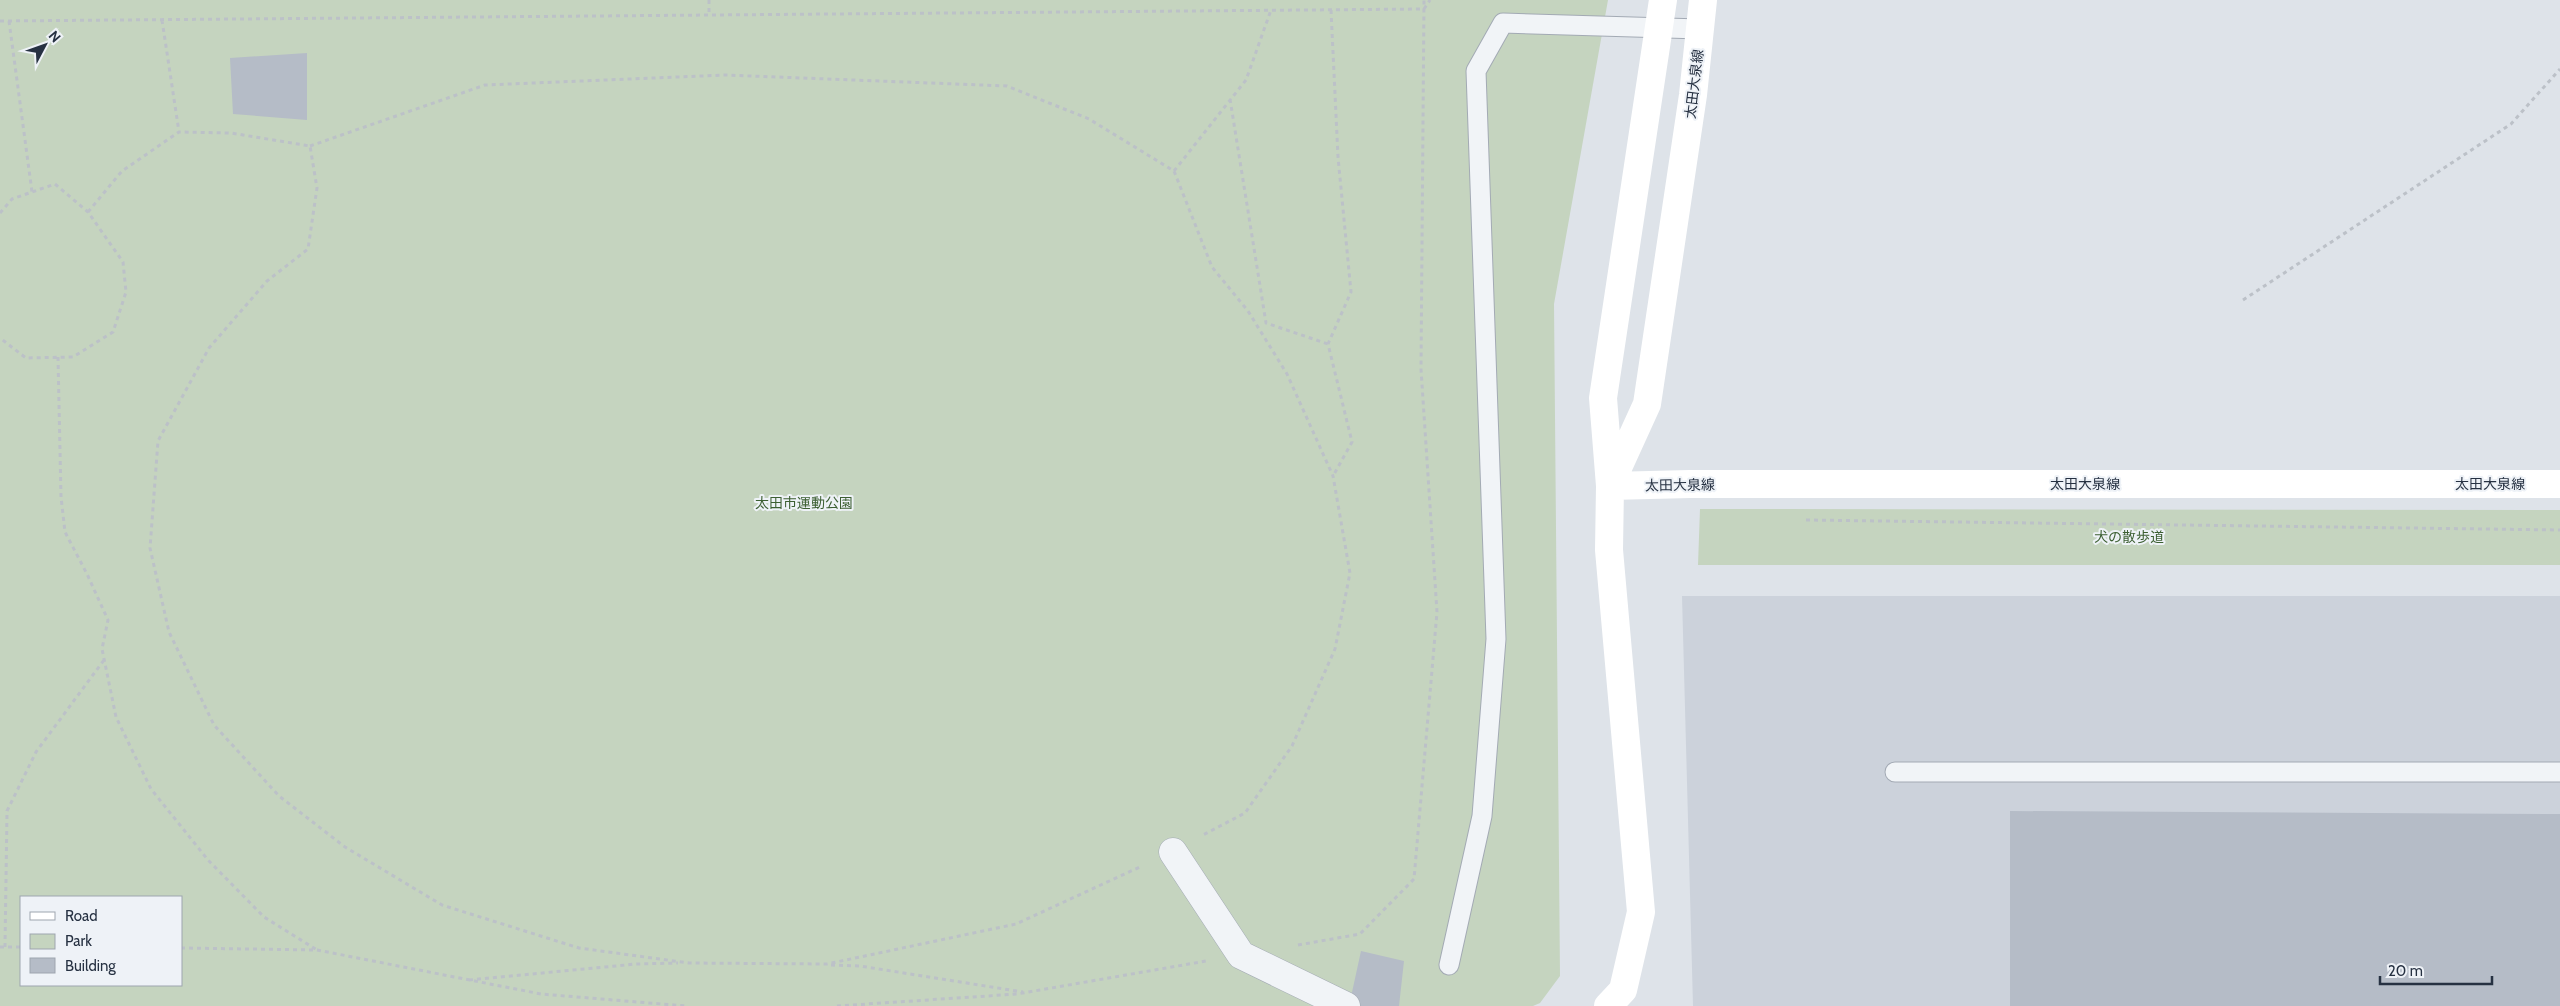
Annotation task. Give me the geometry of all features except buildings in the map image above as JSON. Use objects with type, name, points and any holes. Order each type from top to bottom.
[{"type":"main road","points":[[1608,1006],[1623,990],[1641,912],[1609,550],[1610,486],[1604,398],[1652,86],[1663,0]]},
{"type":"main road","name":"太田大泉線","points":[[1703,0],[1694,95],[1647,404],[1610,486],[1710,484],[2560,484]]},
{"type":"street","points":[[1173,852],[1241,955],[1346,1006]]},
{"type":"lane","points":[[1449,965],[1482,816],[1496,639],[1476,71],[1504,23],[1700,29]]},
{"type":"lane","points":[[1895,772],[2560,772]]},
{"type":"path","points":[[709,0],[709,15]]},
{"type":"path","points":[[1296,945],[1360,934],[1414,879],[1437,612],[1421,369],[1424,0]]},
{"type":"path","points":[[1424,9],[1430,0]]},
{"type":"path","points":[[0,21],[1424,9]]},
{"type":"path","points":[[1174,171],[1246,80],[1271,10]]},
{"type":"path","points":[[1331,10],[1338,157],[1352,292],[1328,344],[1352,442],[1333,476]]},
{"type":"path","points":[[162,20],[179,132]]},
{"type":"path","points":[[9,21],[32,192]]},
{"type":"path","points":[[2243,300],[2511,124],[2560,69]]},
{"type":"path","points":[[88,212],[122,171],[179,132],[231,133],[310,146],[485,85],[725,75],[1007,86],[1088,120],[1174,171],[1212,266],[1248,311],[1287,374],[1333,476],[1350,573],[1335,648],[1292,746],[1245,813],[1173,852],[1016,924],[827,964]]},
{"type":"path","points":[[1230,99],[1266,323],[1328,344]]},
{"type":"path","points":[[310,146],[317,188],[308,249],[267,281],[209,348],[158,442],[150,548],[169,632],[214,725],[279,796],[345,847],[442,904],[579,948],[689,963]]},
{"type":"path","points":[[0,213],[12,199],[55,184],[88,212],[123,262],[126,292],[113,332],[74,357],[26,358],[0,338]]},
{"type":"path","points":[[58,357],[61,497],[64,532],[87,574],[108,620],[102,648],[116,718],[151,789],[208,860],[264,917],[317,950]]},
{"type":"path","points":[[1805,520],[2560,530]]},
{"type":"path","points":[[5,947],[7,811],[36,752],[105,660]]},
{"type":"path","points":[[0,947],[20,947]]},
{"type":"path","points":[[182,948],[317,950],[541,994],[686,1006]]},
{"type":"path","points":[[837,1006],[1027,992],[1241,955]]},
{"type":"path","points":[[469,980],[636,964],[827,964],[860,966],[1027,992]]},
{"type":"shaded area","points":[[1682,596],[2560,596],[2560,1006],[1693,1006]]},
{"type":"green space","name":"太田市運動公園","points":[[0,0],[1608,0],[1554,304],[1560,976],[1540,1003],[1533,1006],[0,1006]]},
{"type":"green space","name":"犬の散歩道","points":[[1700,509],[2560,510],[2560,565],[1698,565]]}]
